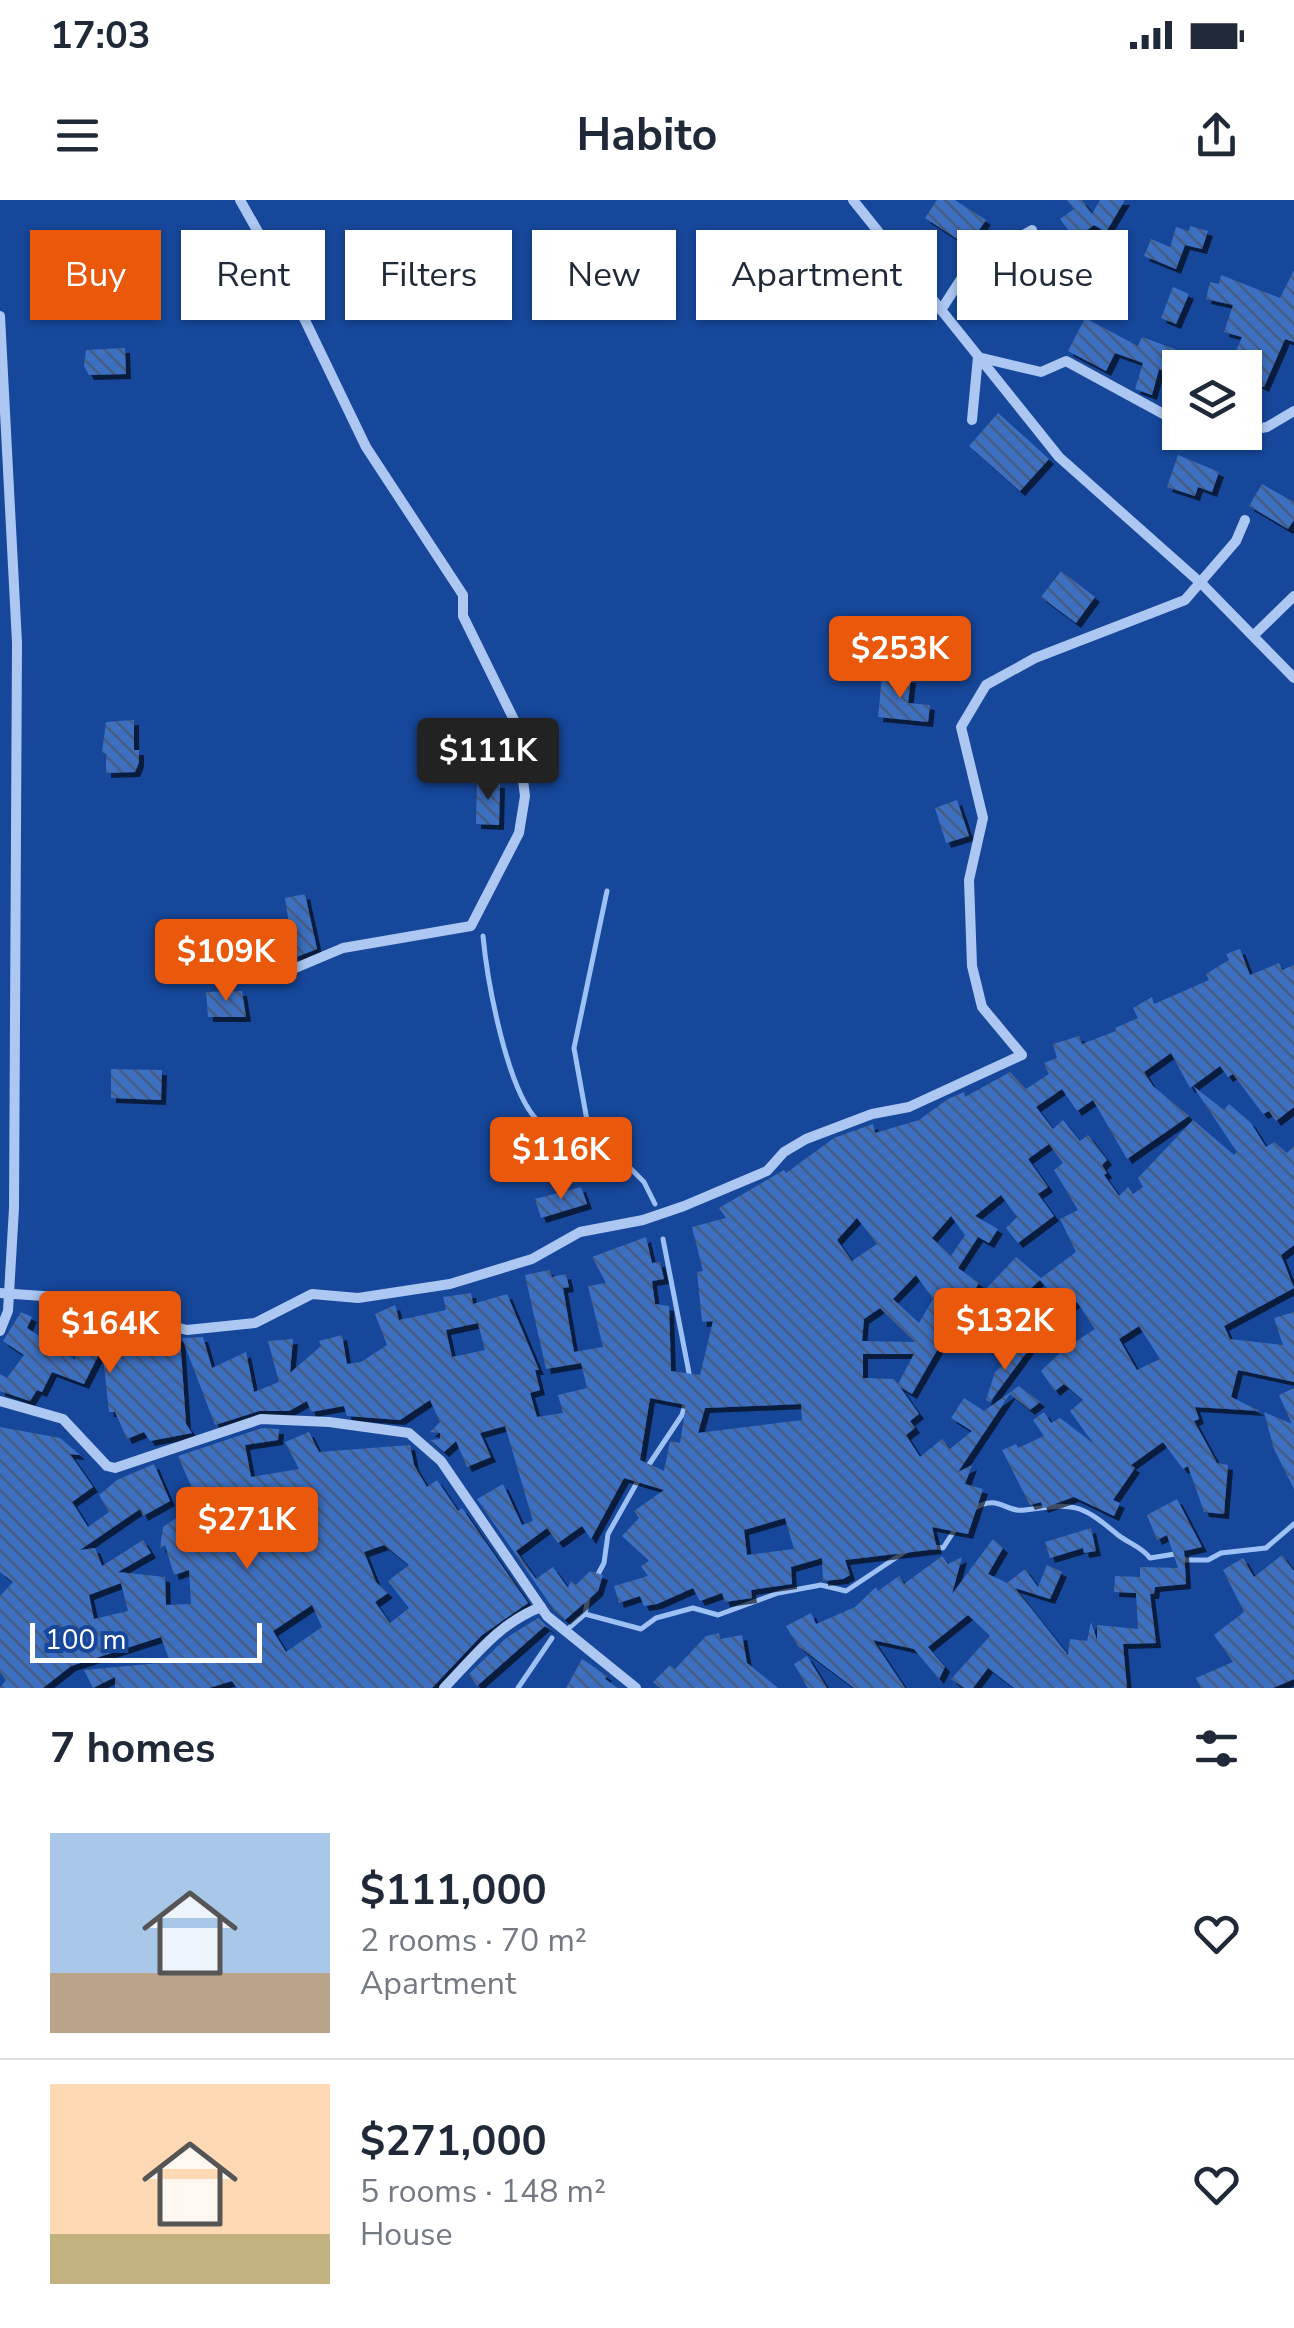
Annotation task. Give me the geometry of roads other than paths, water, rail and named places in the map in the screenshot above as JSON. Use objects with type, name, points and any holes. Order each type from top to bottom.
[{"type":"street","points":[[240,200],[288,285],[366,447],[463,595],[462,616],[516,724],[525,796],[519,833],[471,926],[343,948],[286,972]]},
{"type":"street","points":[[852,200],[1059,457],[1202,584],[1294,678]]},
{"type":"street","points":[[941,310],[957,286]]},
{"type":"street","points":[[0,316],[17,642],[14,1043],[5,1295],[0,1331]]},
{"type":"street","points":[[972,420],[978,357]]},
{"type":"street","points":[[978,357],[1042,372],[1066,361],[1162,413]]},
{"type":"street","points":[[1262,429],[1294,411]]},
{"type":"street","points":[[5,1295],[58,1297],[187,1330],[255,1322],[312,1294],[358,1298],[450,1284],[532,1260],[580,1232],[643,1220],[684,1206],[768,1172],[784,1152],[806,1139],[872,1114],[909,1106],[1022,1055],[982,1007],[972,966],[969,880],[984,818],[962,727],[986,685],[1035,658],[1185,600],[1236,541],[1245,520]]},
{"type":"street","points":[[1254,635],[1294,596]]},
{"type":"street","points":[[0,1045],[14,1043]]},
{"type":"street","points":[[0,1402],[63,1419],[107,1466],[115,1468],[261,1418],[399,1430],[425,1444],[442,1461],[544,1612],[636,1688]]},
{"type":"street","points":[[444,1688],[490,1638],[521,1615],[544,1612]]},
{"type":"waterway","points":[[607,891],[574,1048],[588,1126],[644,1182],[655,1204]]},
{"type":"waterway","points":[[483,936],[508,1062],[528,1107],[539,1122],[561,1136],[604,1144]]},
{"type":"waterway","points":[[663,1239],[690,1378]]},
{"type":"waterway","points":[[648,1466],[682,1415],[687,1398]]},
{"type":"waterway","points":[[596,1578],[604,1563],[608,1534],[639,1479]]},
{"type":"waterway","points":[[973,1509],[990,1503],[1018,1510],[1076,1508],[1150,1558],[1175,1554],[1186,1560],[1208,1560],[1221,1553],[1266,1548],[1294,1524]]},
{"type":"waterway","points":[[934,1547],[943,1548],[956,1528]]},
{"type":"waterway","points":[[585,1614],[641,1629],[656,1618],[693,1608],[718,1615],[778,1593],[821,1585],[846,1591],[909,1549]]},
{"type":"waterway","points":[[570,1627],[585,1614],[588,1597]]},
{"type":"waterway","points":[[518,1688],[552,1638]]}]
